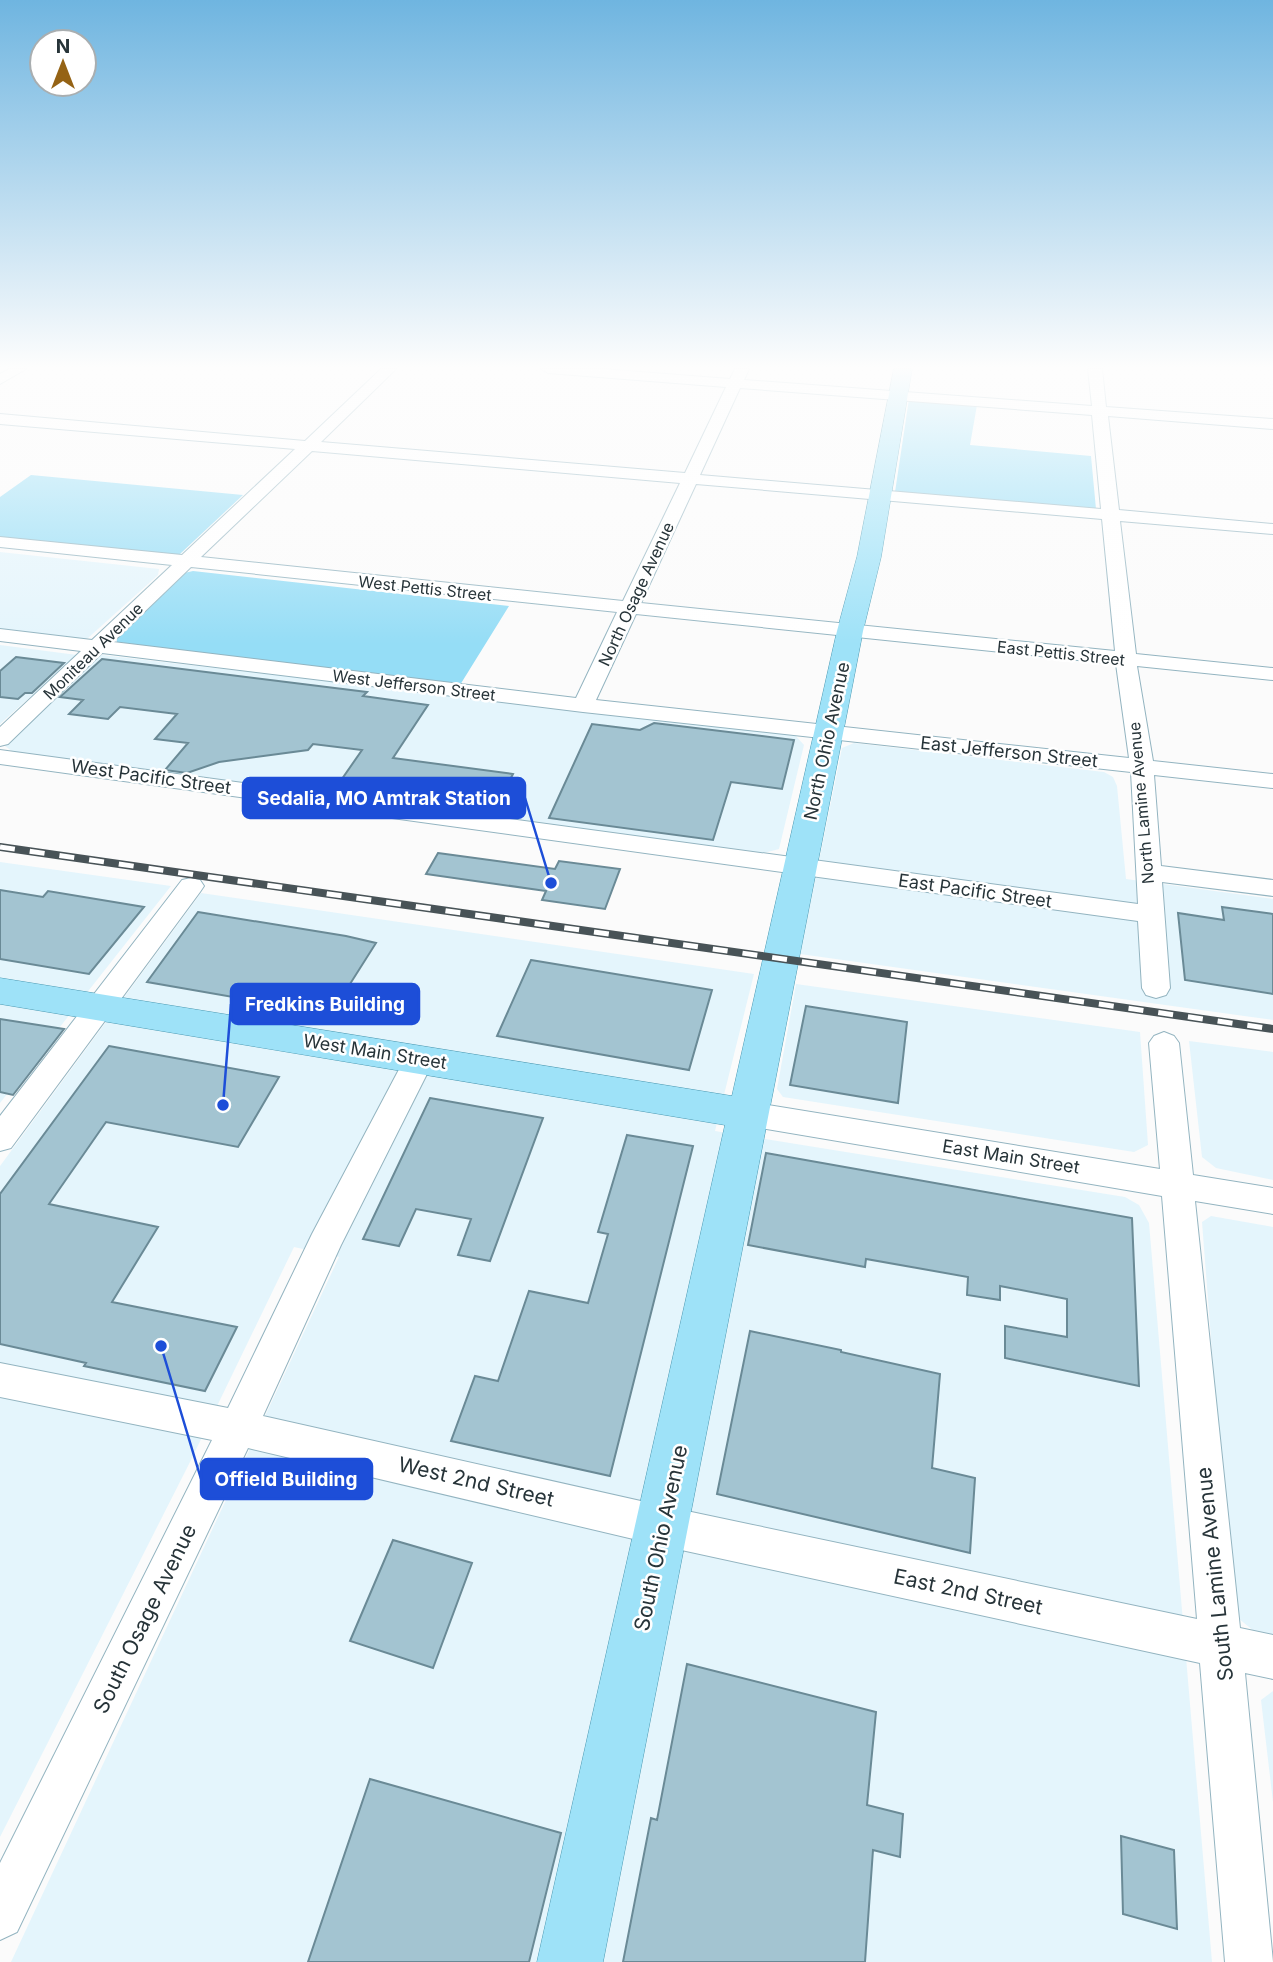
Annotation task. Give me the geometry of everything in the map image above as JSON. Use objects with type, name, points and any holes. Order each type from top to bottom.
[{"type":"main road","name":"North Ohio Avenue","points":[[749,1114],[887,461]]},
{"type":"main road","name":"West Main Street","points":[[0,991],[749,1114]]},
{"type":"main road","name":"South Ohio Avenue","points":[[570,1962],[749,1114]]},
{"type":"street","name":"Moniteau Avenue","points":[[4,732],[98,647],[293,461]]},
{"type":"street","points":[[483,461],[1273,529]]},
{"type":"street","name":"North Osage Avenue","points":[[583,705],[699,461]]},
{"type":"street","name":"North Lamine Avenue","points":[[1105,461],[1126,659],[1142,766],[1156,988]]},
{"type":"street","name":"West Pettis Street","points":[[0,542],[850,631]]},
{"type":"street","name":"East Pettis Street","points":[[850,631],[1273,674]]},
{"type":"street","name":"West Jefferson Street","points":[[0,635],[829,732]]},
{"type":"street","name":"East Jefferson Street","points":[[829,732],[1273,781]]},
{"type":"street","name":"West Pacific Street","points":[[0,757],[801,867]]},
{"type":"street","name":"East Pacific Street","points":[[801,867],[1150,914]]},
{"type":"street","points":[[1147,872],[1273,888]]},
{"type":"street","points":[[0,1139],[191,886]]},
{"type":"street","points":[[1164,1043],[1178,1185]]},
{"type":"street","name":"South Osage Avenue","points":[[0,1915],[238,1428],[324,1244],[419,1060]]},
{"type":"street","name":"East Main Street","points":[[749,1114],[1273,1201]]},
{"type":"street","name":"South Lamine Avenue","points":[[1178,1185],[1250,1962]]},
{"type":"street","name":"West 2nd Street","points":[[0,1380],[238,1428],[663,1526]]},
{"type":"street","name":"East 2nd Street","points":[[663,1526],[1273,1657]]},
{"type":"shaded area","points":[[900,461],[1091,461],[1096,509],[895,492]]},
{"type":"shaded area","points":[[31,475],[243,495],[180,554],[169,558],[0,539],[0,497]]},
{"type":"shaded area","points":[[0,552],[159,569],[158,575],[88,638],[75,642],[0,633]]},
{"type":"shaded area","points":[[193,571],[509,606],[460,685],[117,642],[116,633],[180,574]]},
{"type":"shaded area","points":[[0,645],[77,655],[0,724]]},
{"type":"shaded area","points":[[102,655],[795,735],[804,745],[779,849],[764,853],[13,752],[5,746],[9,739],[95,657]]},
{"type":"shaded area","points":[[854,743],[1104,772],[1113,777],[1117,786],[1126,879],[1273,899],[1273,1020],[800,954],[842,748]]},
{"type":"shaded area","points":[[0,862],[171,886],[0,1103]]},
{"type":"shaded area","points":[[201,893],[754,974],[715,1131],[1125,1197],[1139,1205],[1149,1223],[1212,1962],[11,1962],[339,1257],[294,1247],[189,1464],[0,1837],[0,1166]]},
{"type":"shaded area","points":[[796,984],[1140,1032],[1148,1145],[1134,1152],[783,1097],[777,1089]]},
{"type":"shaded area","points":[[1189,1041],[1273,1052],[1273,1180],[1216,1168],[1202,1157]]},
{"type":"shaded area","points":[[1211,1216],[1273,1227],[1273,1636],[1255,1632],[1238,1618],[1231,1597],[1202,1222]]},
{"type":"shaded area","points":[[1273,1691],[1273,1802],[1261,1700]]},
{"type":"building","points":[[16,657],[64,663],[32,693],[25,693],[18,699],[0,697],[0,671]]},
{"type":"building","points":[[102,659],[367,692],[363,696],[428,705],[393,758],[513,774],[494,810],[335,789],[362,750],[313,744],[308,750],[219,762],[187,773],[165,770],[188,743],[155,739],[177,714],[120,707],[108,719],[69,714],[83,700],[60,697]]},
{"type":"building","points":[[654,723],[794,740],[782,789],[731,782],[713,840],[549,818],[592,724],[640,730]]},
{"type":"building","points":[[438,853],[555,869],[559,861],[620,869],[605,909],[542,900],[546,891],[426,874]]},
{"type":"building","points":[[0,890],[43,897],[48,891],[144,907],[89,974],[0,959]]},
{"type":"building","points":[[1222,907],[1273,914],[1273,994],[1185,980],[1178,913],[1224,920]]},
{"type":"building","points":[[198,912],[376,943],[331,1014],[147,982]]},
{"type":"building","points":[[531,960],[712,990],[689,1070],[497,1036]]},
{"type":"building","points":[[806,1006],[907,1022],[898,1103],[790,1085]]},
{"type":"building","points":[[0,1019],[64,1029],[13,1095],[0,1092]]},
{"type":"building","points":[[109,1046],[279,1077],[238,1147],[106,1122],[49,1204],[158,1227],[112,1302],[237,1327],[205,1391],[84,1366],[86,1363],[0,1344],[0,1194]]},
{"type":"building","points":[[430,1098],[543,1118],[490,1261],[458,1255],[471,1219],[416,1209],[399,1246],[363,1239]]},
{"type":"building","points":[[627,1135],[693,1146],[610,1476],[451,1441],[475,1376],[498,1381],[529,1291],[588,1303],[608,1234],[598,1232]]},
{"type":"building","points":[[766,1153],[1132,1218],[1139,1386],[1005,1358],[1005,1326],[1067,1337],[1067,1299],[1000,1286],[1000,1300],[967,1295],[968,1277],[866,1259],[865,1267],[748,1245]]},
{"type":"building","points":[[750,1331],[940,1374],[932,1468],[975,1478],[970,1553],[717,1494]]},
{"type":"building","points":[[393,1540],[472,1563],[433,1668],[350,1641]]},
{"type":"building","points":[[687,1664],[876,1712],[867,1805],[903,1814],[900,1857],[873,1850],[865,1962],[623,1962],[651,1818],[657,1820]]},
{"type":"building","points":[[370,1779],[561,1833],[529,1962],[308,1962]]},
{"type":"building","points":[[1121,1836],[1174,1850],[1177,1929],[1123,1914]]},
{"type":"railway","points":[[0,847],[1273,1029]]},
{"type":"place","name":"Sedalia, MO Amtrak Station","points":[[551,883]]},
{"type":"place","name":"Fredkins Building","points":[[223,1105]]},
{"type":"place","name":"Offield Building","points":[[161,1346]]}]
